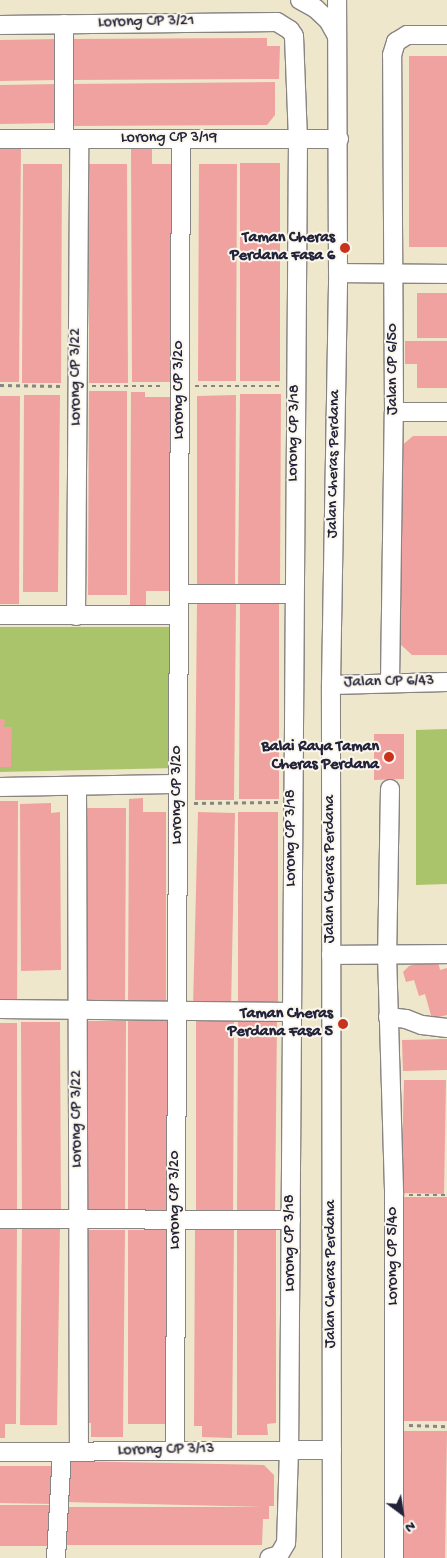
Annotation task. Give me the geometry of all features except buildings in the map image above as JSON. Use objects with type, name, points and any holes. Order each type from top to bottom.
[{"type":"street","points":[[300,0],[328,20],[337,36]]},
{"type":"street","name":"Jalan Cheras Perdana","points":[[332,1558],[332,685],[338,273],[336,0]]},
{"type":"street","name":"Lorong CP 3/21","points":[[0,25],[277,22],[290,30]]},
{"type":"street","name":"Lorong CP 3/22","points":[[64,24],[72,139],[77,386],[76,616]]},
{"type":"street","name":"Lorong CP 3/18","points":[[274,1557],[286,1543],[289,1450],[293,594],[298,139],[294,36],[290,30]]},
{"type":"street","name":"Jalan CP 6/50","points":[[390,683],[394,412],[392,55],[396,42],[407,35],[447,35]]},
{"type":"street","name":"Lorong CP 3/19","points":[[0,139],[338,139]]},
{"type":"street","name":"Lorong CP 3/20","points":[[175,1451],[181,139]]},
{"type":"street","points":[[338,273],[447,274]]},
{"type":"street","points":[[394,412],[447,412]]},
{"type":"street","points":[[179,594],[293,594]]},
{"type":"street","points":[[0,615],[179,615]]},
{"type":"street","name":"Jalan CP 6/43","points":[[332,685],[447,682]]},
{"type":"street","points":[[0,787],[178,784]]},
{"type":"street","name":"Lorong CP 3/22","points":[[56,1558],[71,1452],[78,1220],[77,786]]},
{"type":"street","name":"Lorong CP 5/40","points":[[390,789],[387,954],[394,1195],[394,1558]]},
{"type":"street","points":[[331,956],[447,954]]},
{"type":"street","points":[[0,1009],[291,1012]]},
{"type":"street","points":[[388,1017],[406,1019],[422,1025],[447,1028]]},
{"type":"street","points":[[0,1219],[291,1220]]},
{"type":"street","name":"Lorong CP 3/13","points":[[0,1452],[332,1450]]},
{"type":"path","points":[[0,386],[296,386]]},
{"type":"path","points":[[178,803],[292,802]]},
{"type":"path","points":[[394,1195],[447,1195]]},
{"type":"path","points":[[394,1425],[447,1426]]},
{"type":"green space","points":[[0,627],[179,627],[176,768],[0,772]]},
{"type":"green space","points":[[447,729],[447,884],[416,885],[416,730]]},
{"type":"place","name":"Taman Cheras Perdana Fasa 6","points":[[345,248]]},
{"type":"place","name":"Balai Raya Taman Cheras Perdana","points":[[389,757]]},
{"type":"place","name":"Taman Cheras Perdana Fasa 5","points":[[343,1024]]}]
